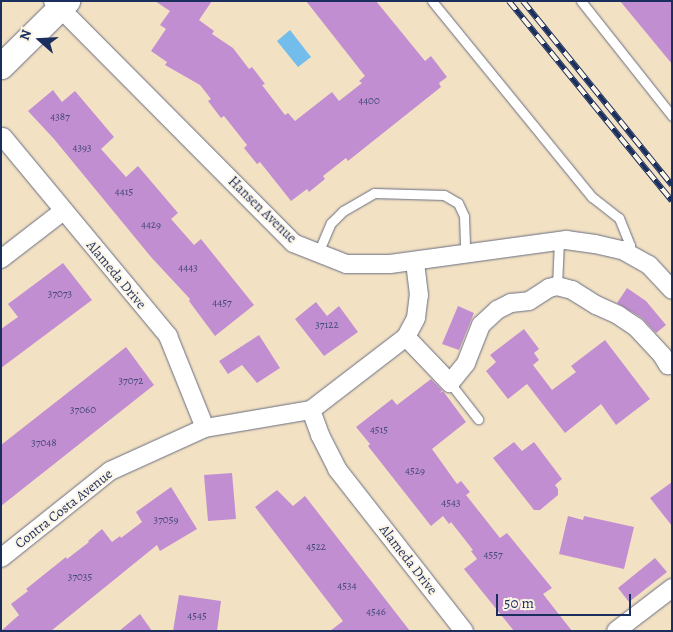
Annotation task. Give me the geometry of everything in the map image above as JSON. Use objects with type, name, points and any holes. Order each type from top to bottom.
[{"type":"main road","points":[[1,66],[61,4]]},
{"type":"street","name":"Hansen Avenue","points":[[61,4],[294,243],[346,264],[390,264],[559,241],[595,244],[629,254],[649,265],[672,290]]},
{"type":"street","name":"Alameda Drive","points":[[3,137],[168,336],[205,428]]},
{"type":"street","points":[[1,259],[63,211]]},
{"type":"street","name":"Contra Costa Avenue","points":[[1,558],[110,471],[205,428],[311,410],[406,338],[416,318],[419,295],[415,261]]},
{"type":"street","points":[[406,338],[450,383],[466,363],[481,324],[496,310],[511,303],[530,301],[549,288],[557,286],[572,290],[636,327],[662,355],[668,365]]},
{"type":"street","name":"Alameda Drive","points":[[311,410],[320,435],[337,469],[464,631]]},
{"type":"street","points":[[616,631],[672,588]]},
{"type":"lane","points":[[432,1],[592,197],[619,218],[630,245],[629,254]]},
{"type":"lane","points":[[582,1],[672,116]]},
{"type":"lane","points":[[318,253],[331,223],[344,211],[374,193],[444,195],[458,203],[464,216],[465,254]]},
{"type":"lane","points":[[557,286],[559,241]]},
{"type":"lane","points":[[450,383],[478,419]]},
{"type":"water","points":[[290,30],[311,57],[298,67],[277,41]]},
{"type":"building","points":[[155,1],[212,1],[199,20],[214,31],[212,34],[233,48],[249,69],[252,67],[265,84],[262,85],[285,115],[288,113],[295,121],[332,92],[339,101],[362,83],[359,81],[365,76],[306,1],[376,1],[425,61],[431,56],[447,77],[439,83],[441,87],[348,161],[346,158],[323,176],[325,179],[309,192],[307,189],[291,201],[260,162],[257,164],[244,148],[247,145],[224,116],[221,118],[208,101],[211,99],[200,85],[165,65],[167,62],[151,51],[166,29],[160,25],[170,11]]},
{"type":"building","points":[[620,1],[672,1],[672,64]]},
{"type":"building","points":[[53,90],[62,102],[75,91],[114,137],[101,149],[126,177],[138,166],[178,213],[171,219],[194,245],[201,239],[254,305],[215,336],[189,301],[190,299],[151,257],[54,139],[28,111]]},
{"type":"building","points":[[63,263],[92,300],[1,368],[1,329],[18,317],[8,304]]},
{"type":"building","points":[[627,288],[646,301],[666,325],[656,333],[642,318],[617,303]]},
{"type":"building","points":[[316,302],[327,316],[339,306],[358,332],[324,356],[295,319]]},
{"type":"building","points":[[458,306],[474,313],[459,350],[442,344]]},
{"type":"building","points":[[524,329],[539,349],[534,353],[539,360],[533,365],[552,390],[576,372],[571,366],[605,340],[650,399],[616,425],[601,404],[565,433],[527,384],[508,399],[486,371],[496,362],[490,355]]},
{"type":"building","points":[[259,335],[280,368],[257,383],[242,365],[228,374],[219,361]]},
{"type":"building","points":[[126,347],[154,385],[1,506],[1,445]]},
{"type":"building","points":[[431,379],[442,390],[440,393],[443,391],[466,422],[432,449],[457,484],[461,481],[470,492],[466,495],[500,538],[507,533],[552,588],[543,594],[572,631],[514,631],[464,569],[477,559],[471,551],[473,550],[451,522],[449,524],[443,516],[431,526],[368,446],[370,444],[356,427],[392,399],[397,405]]},
{"type":"building","points":[[514,442],[522,451],[534,442],[562,479],[555,485],[558,489],[558,495],[540,510],[534,510],[493,458]]},
{"type":"building","points":[[232,473],[236,519],[208,521],[204,475]]},
{"type":"building","points":[[672,482],[672,526],[650,498]]},
{"type":"building","points":[[171,487],[197,529],[160,551],[157,545],[51,631],[1,631],[19,615],[11,604],[28,591],[26,589],[66,557],[67,559],[89,542],[102,529],[112,542],[120,536],[121,538],[142,522],[136,512]]},
{"type":"building","points":[[277,490],[293,506],[305,496],[410,631],[330,631],[343,621],[255,507]]},
{"type":"building","points":[[568,516],[583,520],[584,516],[634,527],[624,569],[559,554]]},
{"type":"building","points":[[655,558],[667,572],[629,602],[618,588]]},
{"type":"building","points":[[179,595],[221,601],[217,631],[173,631]]},
{"type":"building","points":[[140,614],[152,631],[119,631]]},
{"type":"railway","points":[[509,1],[672,201]]},
{"type":"railway","points":[[523,1],[672,185]]}]
